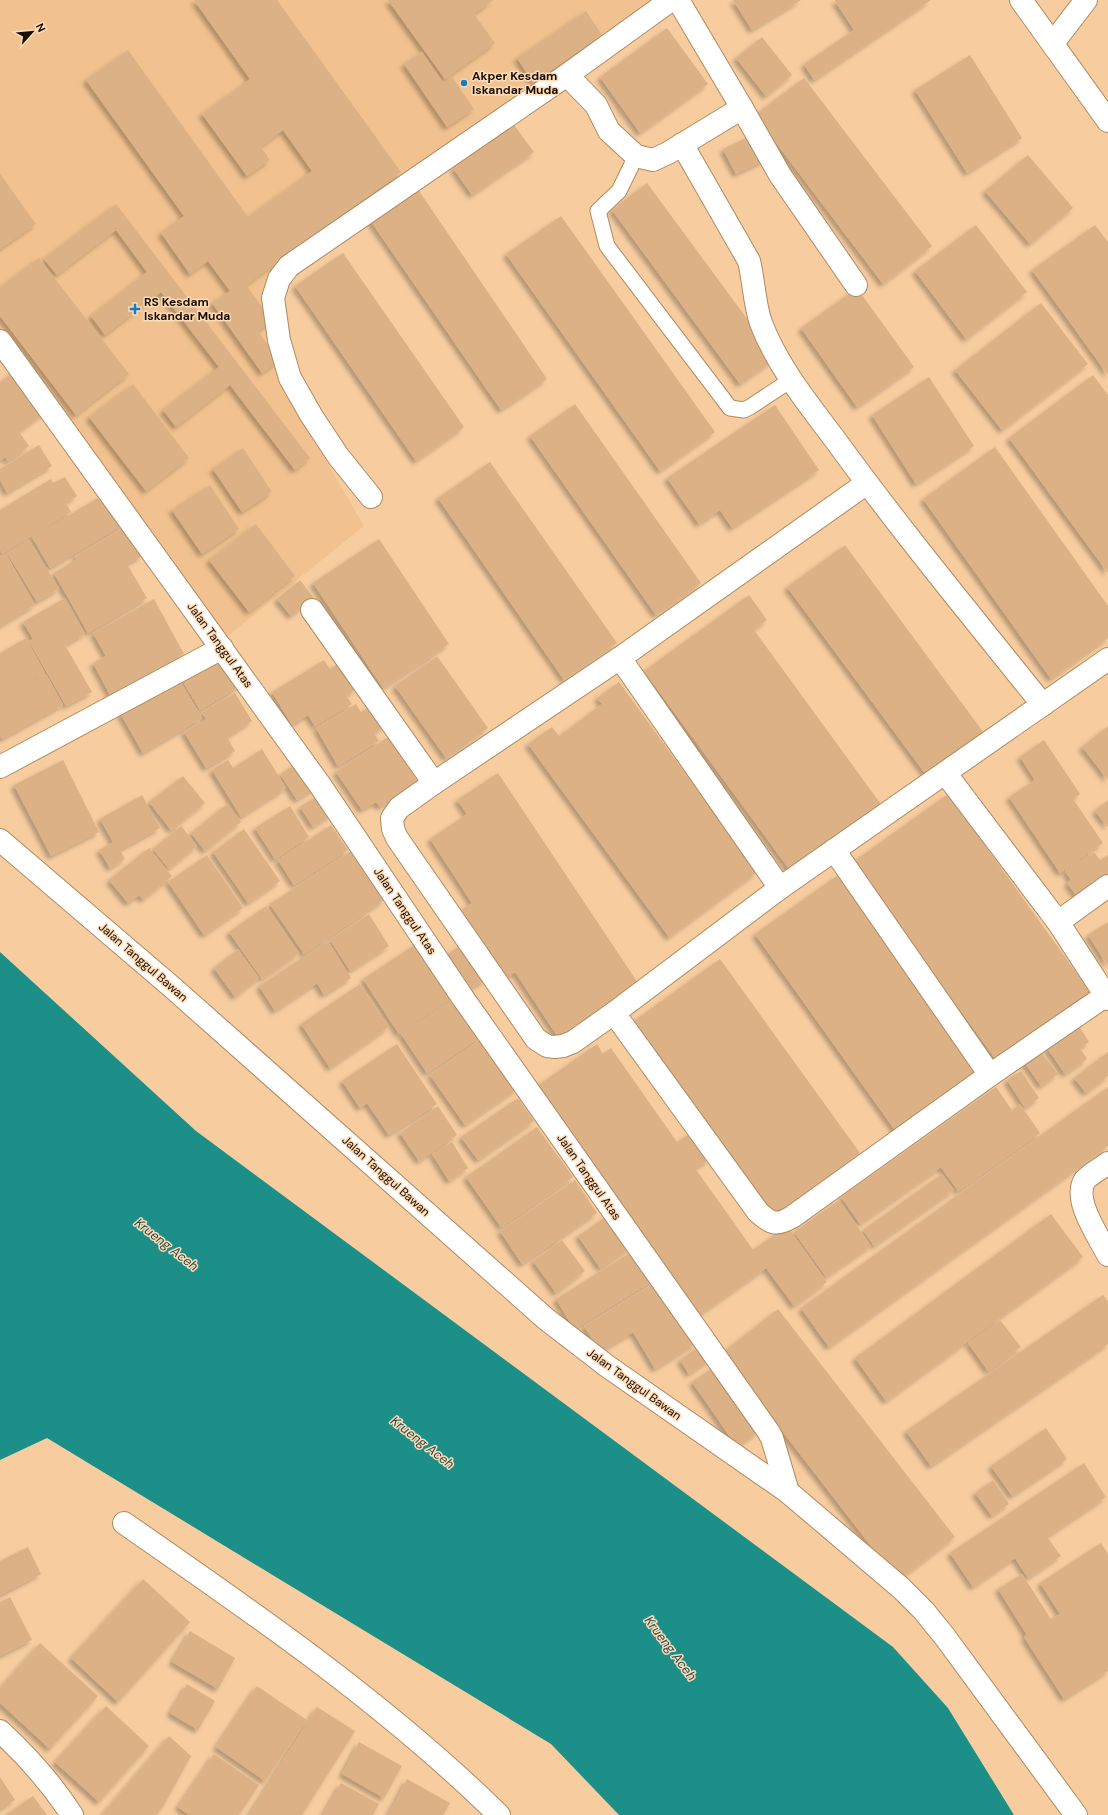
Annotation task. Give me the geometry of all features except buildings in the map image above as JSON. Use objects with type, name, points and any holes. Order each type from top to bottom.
[{"type":"street","points":[[371,497],[338,456],[311,416],[290,378],[280,340],[274,298],[279,279],[289,266],[567,75],[671,0]]},
{"type":"street","points":[[678,0],[780,175],[856,285]]},
{"type":"street","points":[[1021,0],[1108,121]]},
{"type":"street","points":[[1053,43],[1086,0]]},
{"type":"street","points":[[567,75],[596,105],[609,131],[636,156],[653,160],[668,153],[742,108]]},
{"type":"street","points":[[682,144],[749,261],[761,322],[791,380],[866,483],[1043,705]]},
{"type":"street","name":"Jalan Tanggul Atas","points":[[0,341],[320,785],[462,998],[768,1431],[772,1438],[788,1492]]},
{"type":"street","points":[[866,483],[620,658],[434,783],[399,808],[392,818],[392,829],[536,1039],[547,1046],[563,1046],[572,1042],[614,1013],[780,888],[946,774],[1108,659]]},
{"type":"street","points":[[312,610],[434,783]]},
{"type":"street","points":[[0,767],[222,648]]},
{"type":"street","points":[[620,658],[780,888]]},
{"type":"street","points":[[614,1013],[758,1212],[767,1220],[775,1223],[782,1222],[792,1217],[990,1075],[1107,998],[1058,922],[946,774]]},
{"type":"street","name":"Jalan Tanggul Bawan","points":[[0,840],[174,988],[546,1318],[607,1366],[788,1492],[901,1588],[924,1611],[945,1637],[1076,1815]]},
{"type":"street","points":[[834,850],[990,1075]]},
{"type":"street","points":[[1058,922],[1108,886]]},
{"type":"street","points":[[1108,1163],[1085,1180],[1081,1194],[1085,1211],[1108,1254]]},
{"type":"street","points":[[124,1523],[248,1609],[393,1720],[434,1754],[500,1815]]},
{"type":"street","points":[[0,1731],[21,1750],[41,1773],[72,1815]]},
{"type":"lane","points":[[636,156],[619,191],[598,211],[607,246],[730,408],[744,410],[791,380]]},
{"type":"shaded area","name":"RS Kesdam Iskandar Muda","points":[[0,0],[657,0],[434,152],[286,264],[269,287],[291,392],[311,435],[364,526],[224,639],[52,392],[0,330]]},
{"type":"water","name":"Krueng Aceh","points":[[0,952],[196,1131],[893,1647],[948,1708],[1014,1815],[619,1815],[551,1744],[47,1438],[0,1460]]},
{"type":"place","name":"Akper Kesdam Iskandar Muda","points":[[464,83]]},
{"type":"place","name":"RS Kesdam Iskandar Muda","points":[[135,309]]}]
